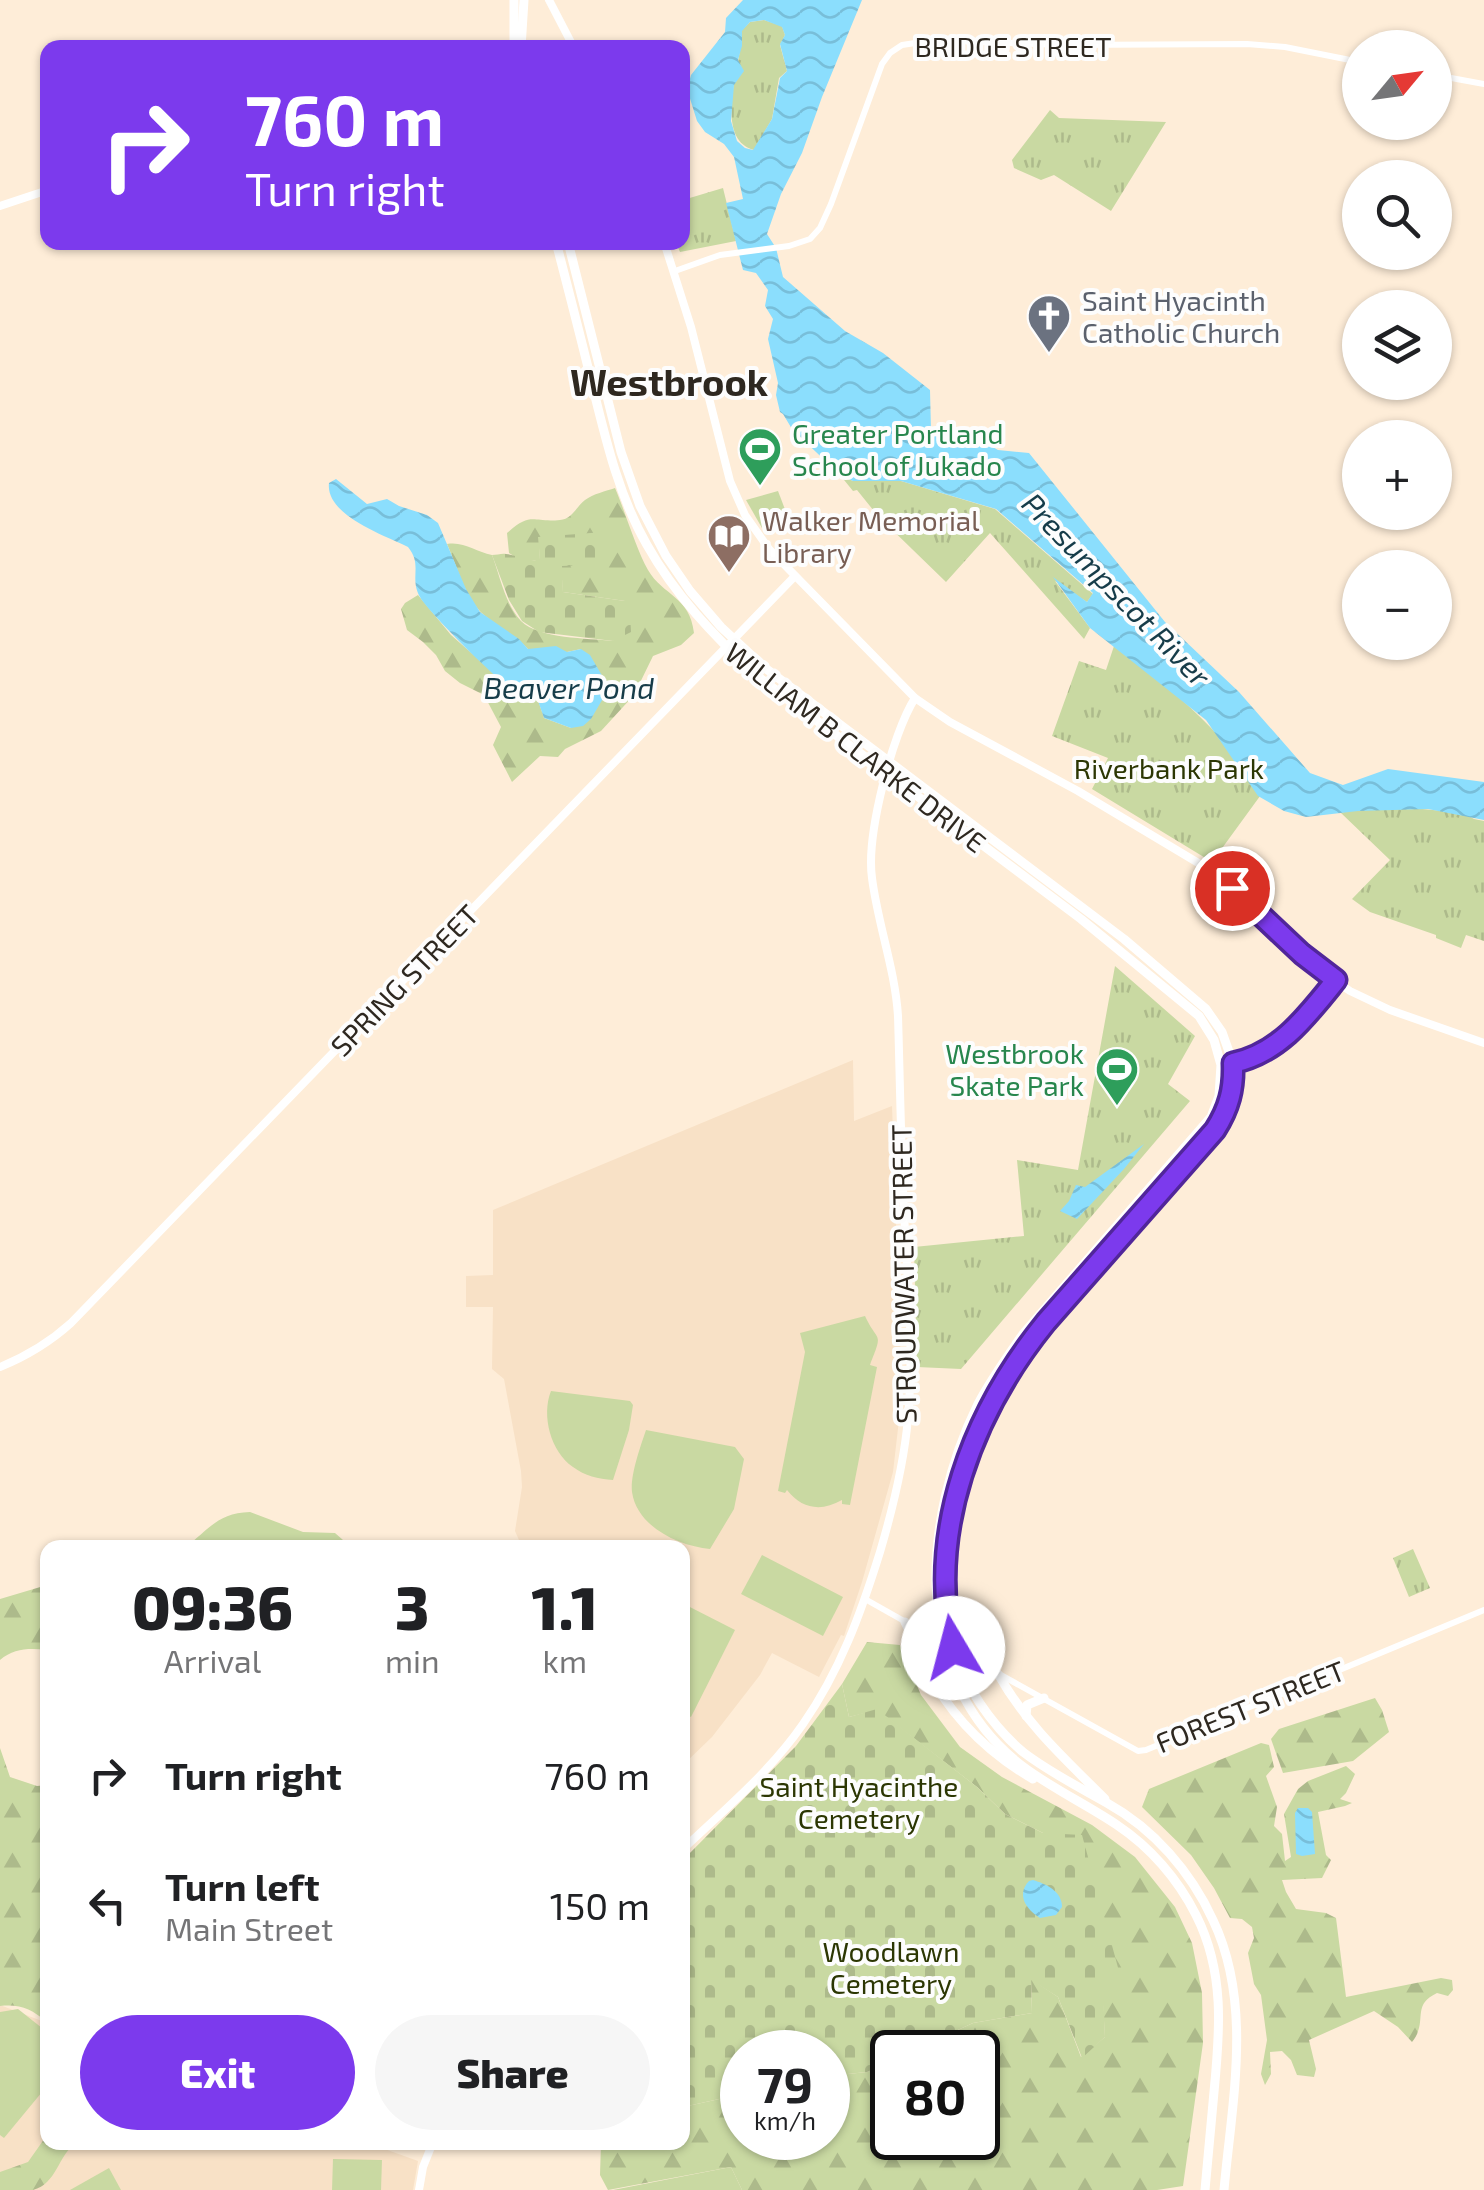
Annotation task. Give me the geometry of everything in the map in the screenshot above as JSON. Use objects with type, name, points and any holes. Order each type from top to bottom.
[{"type":"highway","points":[[514,0],[517,40]]},
{"type":"highway","points":[[519,40],[524,0]]},
{"type":"highway","name":"WILLIAM B CLARKE DRIVE","points":[[558,250],[614,468],[653,556],[676,590],[730,643],[1124,939],[1206,1008],[1222,1032],[1233,1063]]},
{"type":"highway","name":"WILLIAM B CLARKE DRIVE","points":[[570,250],[621,452],[640,506],[654,537],[730,643],[756,675],[1081,918],[1186,1005],[1209,1030],[1221,1064]]},
{"type":"highway","points":[[1224,2190],[1236,2001],[1226,1952],[1203,1899],[1174,1858],[1148,1833],[1021,1750],[993,1720],[953,1648],[946,1572],[951,1521],[969,1452],[986,1412],[1009,1372],[1046,1322],[1215,1130],[1231,1095],[1233,1063]]},
{"type":"highway","points":[[1205,2190],[1220,1997],[1211,1950],[1196,1915],[1151,1853],[1120,1827],[1020,1764],[996,1741],[971,1708],[953,1674],[938,1622],[936,1586],[944,1499],[959,1448],[978,1405],[1023,1334],[1210,1117],[1218,1096],[1221,1064]]},
{"type":"highway","points":[[905,1622],[937,1689],[973,1734],[1011,1766],[1060,1790]]},
{"type":"highway","points":[[916,1648],[920,1638],[929,1635]]},
{"type":"highway","points":[[998,1674],[1055,1752],[1110,1805]]},
{"type":"highway","points":[[1027,1718],[1027,1705],[1044,1698]]},
{"type":"main road","points":[[549,1],[570,40]]},
{"type":"main road","points":[[0,206],[40,193]]},
{"type":"main road","points":[[667,250],[691,327],[730,481],[745,515],[795,576],[915,698],[950,722],[1078,791],[1205,867],[1302,954],[1360,996],[1484,1043]]},
{"type":"main road","name":"SPRING STREET","points":[[0,1366],[45,1344],[71,1322],[795,576]]},
{"type":"main road","name":"STROUDWATER STREET","points":[[690,1842],[763,1773],[802,1726],[842,1659],[890,1518],[903,1461],[910,1306],[898,1016],[871,872],[886,773],[915,698]]},
{"type":"main road","points":[[1221,1064],[1267,1052],[1280,1043],[1336,980]]},
{"type":"main road","points":[[419,2190],[429,2150]]},
{"type":"street","name":"BRIDGE STREET","points":[[674,271],[704,259],[810,239],[832,204],[882,64],[890,53],[909,43],[934,40],[1062,45],[1247,44],[1342,58]]},
{"type":"street","points":[[1452,78],[1484,84]]},
{"type":"street","name":"FOREST STREET","points":[[865,1599],[1138,1751],[1484,1610]]},
{"type":"shaded area","points":[[853,1060],[854,1121],[892,1106],[900,1411],[893,1472],[862,1582],[844,1636],[841,1635],[819,1677],[772,1653],[760,1675],[712,1737],[690,1758],[690,1540],[519,1540],[515,1531],[521,1471],[504,1379],[492,1369],[493,1307],[466,1307],[466,1276],[493,1275],[493,1210]]},
{"type":"shaded area","points":[[0,2005],[40,2020],[40,2150],[387,2150],[418,2161],[413,2190],[0,2190]]},
{"type":"green space","points":[[764,20],[782,26],[785,35],[780,45],[787,71],[779,78],[772,119],[754,150],[741,143],[734,131],[732,97],[742,30],[750,22]]},
{"type":"green space","points":[[1050,110],[1059,118],[1166,122],[1111,211],[1054,175],[1041,180],[1014,168],[1012,160]]},
{"type":"green space","points":[[723,188],[736,241],[680,252],[690,250],[690,198]]},
{"type":"green space","points":[[840,475],[853,481],[901,481],[995,509],[1093,594],[1087,602],[1055,581],[1090,628],[1084,639],[990,533],[946,582]]},
{"type":"green space","points":[[615,488],[648,570],[682,604],[694,633],[681,645],[653,656],[634,695],[601,731],[565,749],[558,757],[540,756],[512,782],[493,745],[501,727],[484,695],[445,671],[436,655],[407,630],[401,609],[418,595],[451,635],[518,694],[536,694],[544,718],[571,728],[581,649],[528,649],[489,619],[472,600],[447,544],[464,545],[492,555],[511,606],[529,627],[564,637],[613,641],[625,601],[563,592],[561,566],[539,537],[540,560],[523,562],[509,553],[507,533],[527,520],[564,519],[588,498]]},
{"type":"green space","points":[[778,491],[786,512],[762,528],[746,500]]},
{"type":"green space","points":[[604,532],[608,564],[562,566],[563,592],[625,601],[631,632],[613,641],[539,632],[522,621],[509,600],[492,555],[534,561],[540,559],[538,537]]},
{"type":"green space","name":"Riverbank Park","points":[[1115,643],[1203,720],[1248,779],[1263,792],[1212,862],[1092,789],[1108,758],[1052,736],[1079,661],[1106,670]]},
{"type":"green space","points":[[1370,804],[1464,813],[1484,821],[1484,941],[1466,935],[1461,948],[1370,912],[1352,899],[1390,860],[1341,813]]},
{"type":"green space","points":[[1115,966],[1195,1036],[1168,1084],[1190,1101],[961,1369],[917,1367],[914,1247],[1024,1236],[1017,1160],[1078,1170]]},
{"type":"green space","points":[[865,1316],[878,1338],[870,1365],[877,1367],[850,1505],[842,1504],[842,1500],[827,1506],[805,1505],[787,1490],[778,1491],[805,1352],[800,1333]]},
{"type":"green space","points":[[551,1391],[630,1401],[633,1405],[613,1480],[582,1473],[559,1452],[548,1422]]},
{"type":"green space","points":[[646,1430],[735,1447],[744,1459],[734,1509],[710,1549],[690,1545],[690,1540],[673,1539],[642,1515],[632,1492],[636,1460]]},
{"type":"green space","points":[[250,1512],[303,1532],[335,1533],[343,1540],[194,1540],[222,1519]]},
{"type":"green space","points":[[1413,1549],[1430,1588],[1409,1597],[1393,1558]]},
{"type":"green space","points":[[762,1555],[843,1597],[823,1636],[741,1594]]},
{"type":"green space","points":[[40,1587],[40,1649],[22,1650],[0,1660],[0,1599]]},
{"type":"green space","points":[[690,1607],[735,1630],[690,1716]]},
{"type":"green space","points":[[867,1642],[900,1645],[921,1695],[960,1747],[1002,1777],[1092,1825],[1135,1857],[1175,1907],[1192,1943],[1202,1993],[1203,2043],[1183,2186],[1157,2190],[742,2190],[731,2167],[608,2190],[600,2175],[601,2150],[690,2150],[690,2105],[720,2099],[720,2160],[850,2160],[850,2074],[870,2071],[870,2160],[1000,2160],[1000,2030],[958,2030],[973,2023],[1032,2013],[1031,1979],[1058,1997],[1081,2057],[1105,2037],[1102,1988],[1043,1833],[1005,1814],[977,1787],[877,1710],[849,1717],[842,1684]]},
{"type":"green space","name":"Woodlawn Cemetery","points":[[842,1684],[849,1717],[877,1709],[977,1787],[1005,1814],[1043,1833],[1082,1835],[1120,1975],[1103,1988],[1105,2037],[1082,2058],[1058,1997],[1031,1980],[1032,2013],[973,2023],[958,2030],[870,2030],[867,2072],[850,2074],[850,2030],[720,2030],[720,2099],[690,2105],[690,1853],[796,1746]]},
{"type":"green space","points":[[1375,1698],[1389,1732],[1353,1761],[1283,1773],[1271,1739],[1279,1729]]},
{"type":"green space","points":[[1261,1743],[1269,1745],[1274,1767],[1266,1776],[1277,1807],[1274,1826],[1282,1834],[1285,1861],[1291,1857],[1284,1814],[1298,1789],[1346,1766],[1355,1774],[1340,1799],[1352,1803],[1318,1812],[1326,1855],[1331,1860],[1322,1878],[1282,1880],[1296,1909],[1336,1918],[1346,1997],[1441,1978],[1452,1980],[1453,1990],[1448,1996],[1437,1993],[1424,2003],[1412,2042],[1374,2011],[1309,2040],[1316,2069],[1314,2077],[1297,2075],[1282,2051],[1270,2052],[1271,2074],[1265,2085],[1261,2074],[1267,2040],[1261,1995],[1254,1984],[1248,1953],[1254,1938],[1252,1927],[1242,1919],[1230,1918],[1191,1855],[1142,1807],[1149,1789]]},
{"type":"green space","points":[[0,1748],[10,1777],[40,1786],[40,2017],[25,2008],[0,2006]]},
{"type":"green space","points":[[18,2009],[40,2026],[40,2094],[4,2138],[0,2135],[0,2012]]},
{"type":"green space","points":[[40,2145],[40,2150],[69,2150],[41,2187],[0,2190],[0,2172],[28,2162]]},
{"type":"green space","points":[[333,2159],[382,2160],[381,2190],[332,2190]]},
{"type":"green space","points":[[731,2167],[742,2190],[613,2190]]},
{"type":"green space","points":[[109,2168],[121,2190],[70,2190]]},
{"type":"water","name":"Presumpscot River","points":[[743,0],[862,0],[767,234],[776,248],[783,277],[845,331],[883,353],[930,390],[931,430],[968,443],[979,439],[998,450],[1029,453],[1165,622],[1239,692],[1310,773],[1343,785],[1388,769],[1484,782],[1484,820],[1428,809],[1306,817],[1284,811],[1258,796],[1206,720],[1090,628],[1053,577],[1087,602],[1093,593],[996,509],[901,481],[853,481],[840,475],[792,429],[780,412],[776,395],[778,383],[768,339],[773,319],[765,306],[768,290],[756,273],[743,270],[726,203],[743,199],[734,157],[724,144],[705,132],[690,99],[691,75],[725,32],[726,18]],"holes":[[[764,20],[782,27],[785,35],[780,44],[787,71],[780,78],[772,119],[753,150],[745,148],[737,141],[731,121],[734,85],[744,71],[738,60],[742,31],[750,22]]]},
{"type":"water","name":"Beaver Pond","points":[[336,479],[367,504],[387,499],[438,523],[480,612],[528,649],[556,646],[567,652],[581,649],[590,655],[604,679],[605,695],[591,719],[583,726],[571,728],[544,718],[536,695],[512,690],[485,666],[420,597],[415,560],[408,547],[371,530],[336,505],[329,483]]},
{"type":"water","points":[[1144,1144],[1077,1219],[1060,1211],[1076,1185],[1085,1187]]},
{"type":"water","points":[[1298,1808],[1312,1812],[1315,1854],[1296,1854]]},
{"type":"water","points":[[1033,1880],[1056,1892],[1062,1907],[1056,1915],[1040,1918],[1027,1906],[1023,1891]]},
{"type":"place","name":"Saint Hyacinth Catholic Church","points":[[1049,354]]},
{"type":"place","name":"Greater Portland School of Jukado","points":[[760,487]]},
{"type":"place","name":"Walker Memorial Library","points":[[729,574]]},
{"type":"place","name":"Westbrook Skate Park","points":[[1117,1107]]},
{"type":"district","name":"Westbrook","points":[[669,381]]},
{"type":"route","points":[[953,1648],[946,1589],[954,1504],[969,1452],[999,1389],[1046,1322],[1215,1130],[1231,1095],[1233,1063],[1267,1052],[1280,1043],[1336,980],[1322,972],[1232,888]]},
{"type":"park label","name":"Saint Hyacinthe Cemetery","points":[[859,1802]]}]
